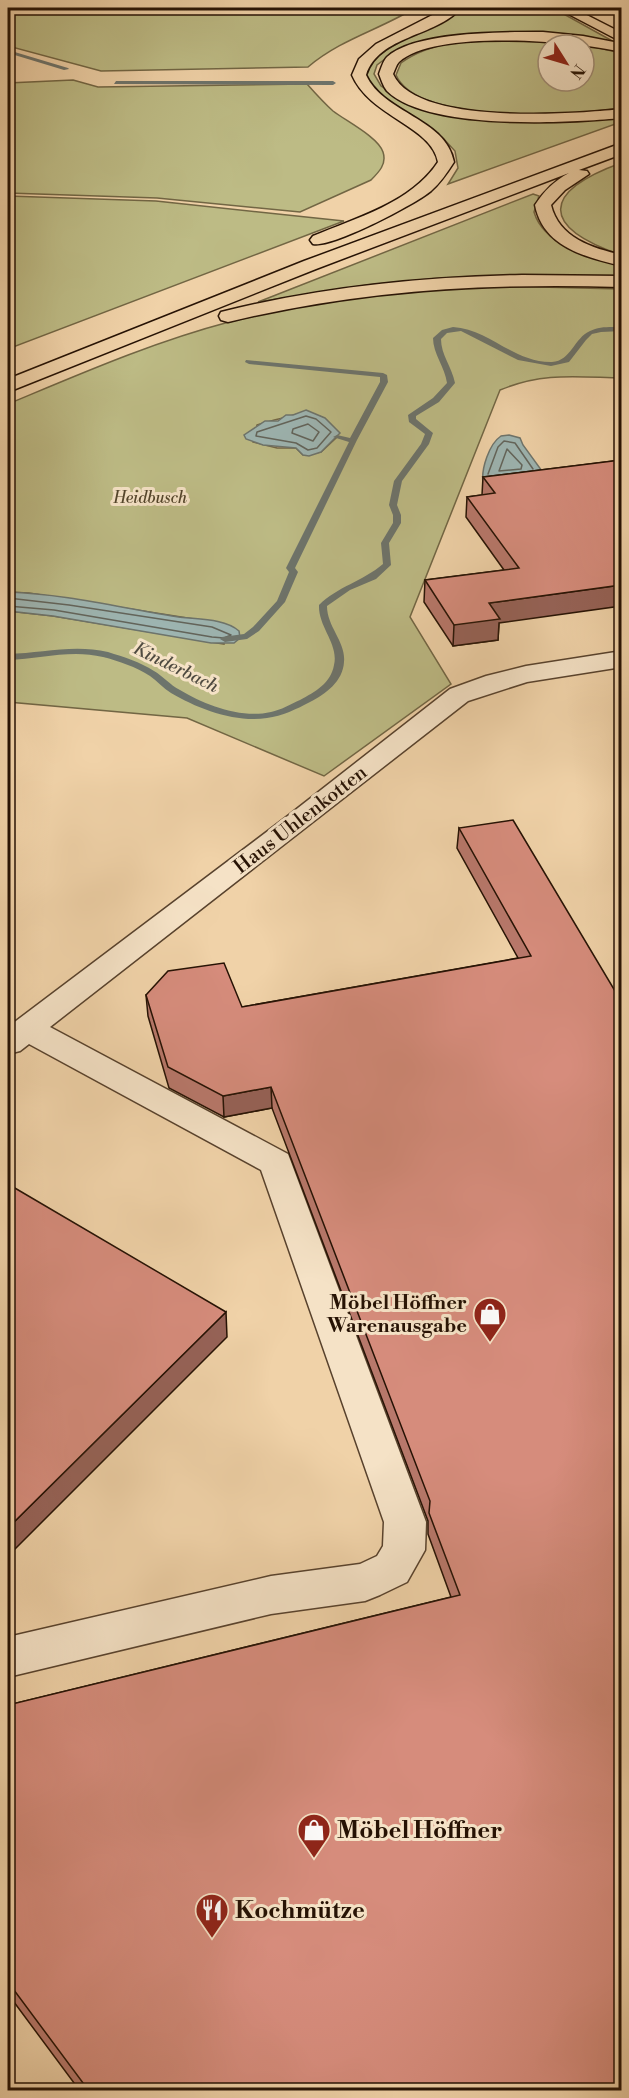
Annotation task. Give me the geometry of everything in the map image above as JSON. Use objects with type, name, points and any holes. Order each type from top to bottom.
[{"type":"highway","points":[[308,244],[410,198],[437,179],[442,171],[446,162],[440,145],[423,130],[372,96],[359,82],[357,74],[363,61],[381,47],[454,8]]},
{"type":"highway","points":[[564,8],[621,39]]},
{"type":"highway","points":[[621,48],[543,36],[507,35],[462,39],[430,44],[405,52],[390,62],[386,76],[388,82],[402,95],[423,103],[468,113],[542,119],[621,112]]},
{"type":"highway","points":[[99,330],[232,278],[621,134]]},
{"type":"highway","points":[[8,386],[300,269],[621,148]]},
{"type":"highway","points":[[621,156],[570,179],[549,195],[543,206],[546,221],[565,239],[595,253],[621,261]]},
{"type":"highway","points":[[8,392],[69,372],[175,332],[292,301],[393,286],[456,281],[534,279],[621,282]]},
{"type":"street","name":"Haus Uhlenkotten","points":[[17,1036],[299,821],[459,695],[526,674],[621,658]]},
{"type":"street","points":[[8,1657],[271,1595],[366,1582],[393,1569],[404,1550],[405,1522],[276,1163],[17,1036]]},
{"type":"green space","points":[[8,8],[415,8],[334,49],[308,67],[101,71],[8,46]]},
{"type":"green space","points":[[460,8],[553,8],[616,43],[596,41],[596,33],[536,33],[536,35],[518,33],[396,51],[377,65],[374,74],[381,86],[401,99],[518,122],[578,121],[621,117],[621,122],[448,184],[458,168],[455,151],[442,137],[379,95],[365,74],[369,65],[391,47]]},
{"type":"green space","points":[[536,39],[536,93],[596,93],[596,47],[621,53],[621,108],[536,114],[465,109],[434,102],[410,91],[396,75],[401,63],[414,55],[443,45],[474,40]]},
{"type":"green space","points":[[73,80],[98,87],[307,84],[333,111],[380,146],[384,156],[383,164],[371,180],[300,212],[157,198],[8,193],[8,83]]},
{"type":"green space","points":[[621,163],[621,255],[594,244],[576,233],[564,221],[561,209],[564,197],[576,186],[595,174]]},
{"type":"green space","points":[[533,194],[539,196],[534,212],[539,224],[548,234],[570,249],[621,266],[621,278],[522,275],[439,278],[367,285],[258,302]]},
{"type":"green space","points":[[8,196],[156,201],[344,221],[8,349]]},
{"type":"green space","name":"Heidbusch","points":[[494,286],[621,289],[621,378],[545,378],[500,390],[410,617],[451,684],[324,776],[187,718],[8,702],[8,611],[53,616],[224,644],[225,624],[29,593],[8,592],[8,404],[145,349],[229,322],[328,302]],"holes":[[[306,414],[326,420],[337,437],[321,452],[303,455],[296,448],[277,448],[253,442],[257,425]]]},
{"type":"water","points":[[306,410],[325,418],[340,433],[321,452],[309,456],[303,455],[296,448],[263,445],[246,439],[244,435],[265,421],[278,421],[286,415]]},
{"type":"water","points":[[509,435],[520,438],[542,471],[487,485],[483,483],[483,477],[490,451],[501,436]]},
{"type":"water","points":[[8,592],[70,598],[172,616],[216,621],[239,631],[240,638],[234,643],[211,643],[53,616],[8,611]]},
{"type":"building","points":[[621,460],[621,585],[489,603],[500,619],[454,625],[425,580],[519,568],[467,497],[495,493],[483,477]]},
{"type":"building","points":[[513,820],[621,1001],[621,2091],[89,2091],[8,1982],[8,1705],[460,1595],[429,1513],[430,1501],[271,1087],[223,1096],[168,1067],[146,995],[168,971],[224,963],[242,1007],[531,956],[459,828]]},
{"type":"building","points":[[8,1184],[226,1312],[8,1528]]},
{"type":"waterway","points":[[8,52],[66,69]]},
{"type":"waterway","points":[[116,83],[333,83]]},
{"type":"waterway","name":"Kinderbach","points":[[8,657],[67,651],[103,654],[145,669],[168,687],[189,699],[213,709],[239,715],[269,715],[308,700],[331,683],[340,663],[337,645],[325,623],[323,605],[347,588],[373,577],[387,565],[385,543],[397,523],[393,505],[398,481],[425,444],[429,433],[412,420],[412,415],[436,400],[451,383],[438,350],[437,338],[453,329],[462,329],[520,358],[551,364],[566,360],[583,339],[594,331],[622,329]]},
{"type":"waterway","points":[[249,362],[383,375],[384,382],[353,440]]},
{"type":"waterway","points":[[225,639],[247,636],[281,602],[294,572],[290,568],[354,441],[337,437]]},
{"type":"place","name":"Möbel Höffner Warenausgabe","points":[[490,1343]]},
{"type":"place","name":"Möbel Höffner","points":[[314,1859]]},
{"type":"place","name":"Kochmütze","points":[[212,1939]]}]
